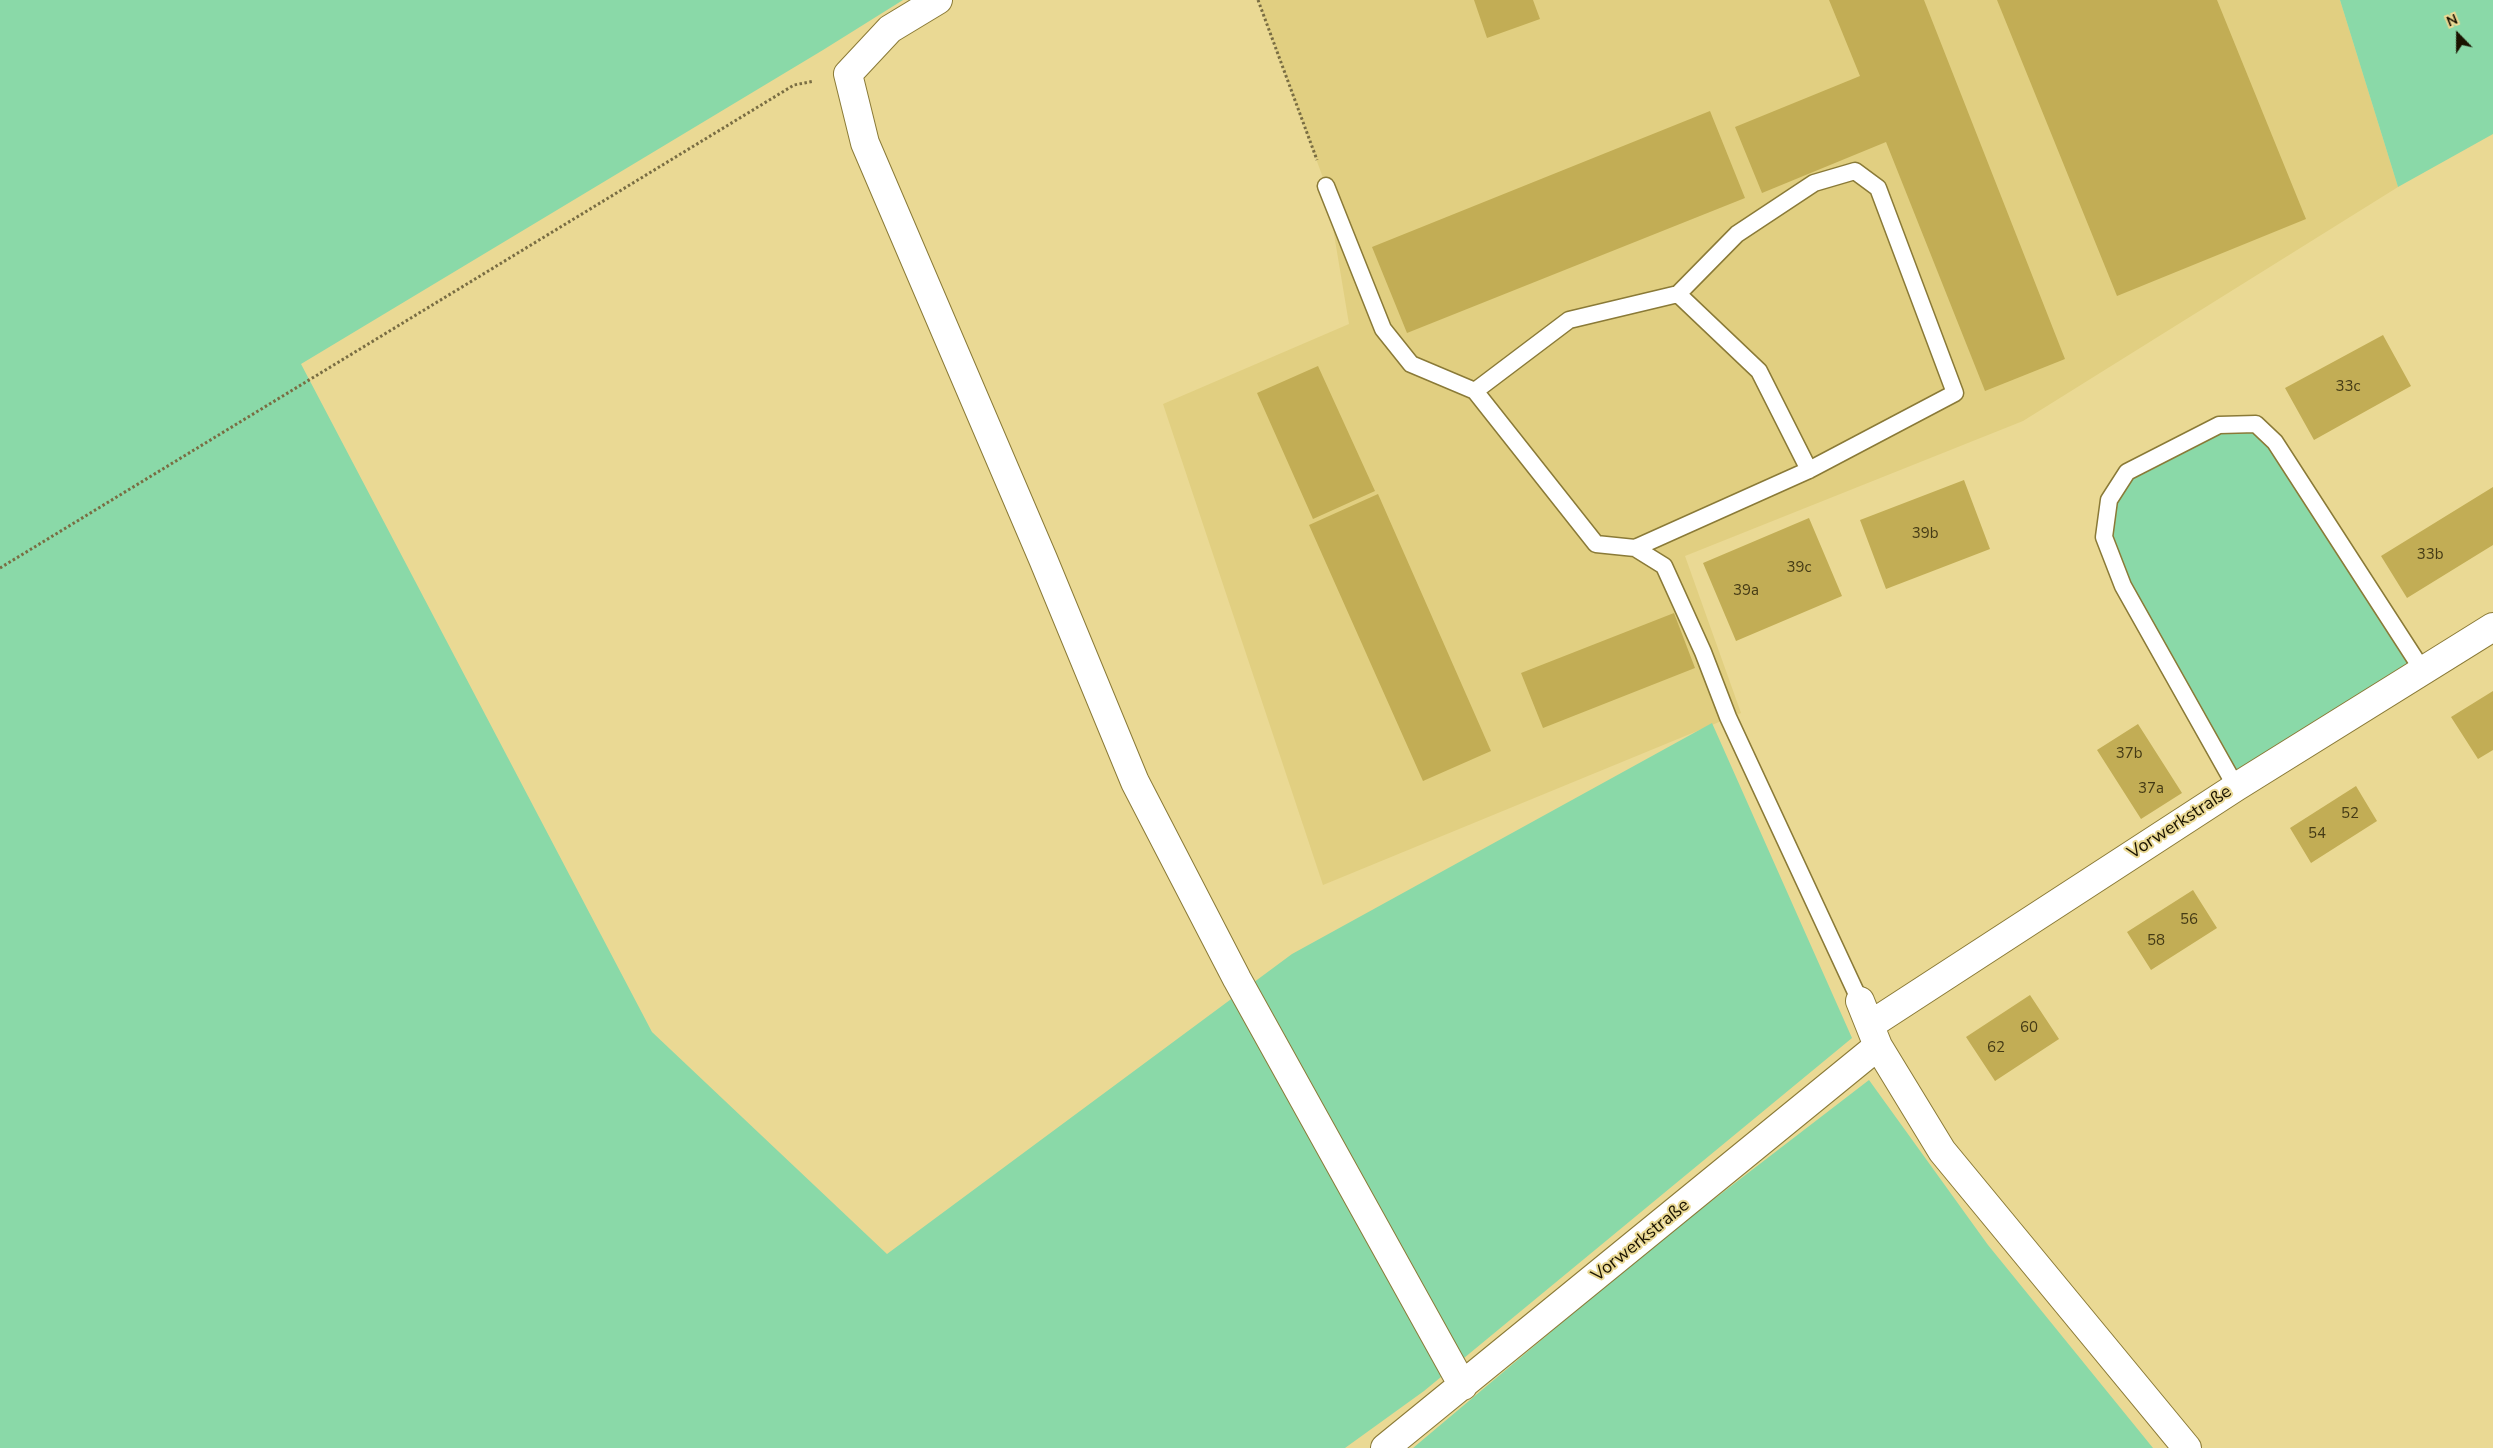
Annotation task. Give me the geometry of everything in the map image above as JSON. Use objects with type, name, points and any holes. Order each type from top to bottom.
[{"type":"street","points":[[938,0],[890,28],[848,74],[866,144],[1043,559],[1135,782],[1237,979],[1463,1386]]},
{"type":"street","name":"Vorwerkstraße","points":[[1385,1448],[1463,1386],[1869,1024],[2236,787],[2493,627]]},
{"type":"street","points":[[1869,1024],[1942,1151],[2187,1448]]},
{"type":"lane","points":[[1475,391],[1569,320],[1678,294],[1737,234],[1814,183],[1856,171],[1878,188],[1955,393],[1809,470],[1635,548]]},
{"type":"lane","points":[[1326,186],[1383,329],[1411,364],[1475,391],[1596,544],[1635,548],[1664,566],[1703,652],[1728,717],[1869,1024]]},
{"type":"lane","points":[[1678,294],[1759,371],[1809,470]]},
{"type":"lane","points":[[2236,787],[2123,586],[2104,537],[2109,500],[2127,472],[2219,425],[2256,424],[2275,442],[2423,671]]},
{"type":"path","points":[[1258,0],[1326,186]]},
{"type":"path","points":[[0,568],[794,85],[848,74]]},
{"type":"shaded area","points":[[1258,0],[2340,0],[2398,187],[2023,421],[1685,556],[1741,713],[1323,885],[1163,404],[1349,324],[1326,186]]},
{"type":"green space","points":[[0,0],[903,0],[301,364],[652,1032],[887,1254],[1292,954],[1712,723],[1852,1038],[1424,1391],[1345,1448],[0,1448]]},
{"type":"green space","points":[[2340,0],[2493,0],[2493,134],[2398,187]]},
{"type":"green space","points":[[2256,424],[2423,671],[2236,787],[2104,537],[2127,472],[2219,425]]},
{"type":"green space","points":[[1869,1080],[1988,1245],[2153,1448],[1413,1448],[1653,1246]]},
{"type":"building","points":[[1474,0],[1533,0],[1540,19],[1487,38]]},
{"type":"building","points":[[1829,0],[1924,0],[2065,359],[1985,391],[1886,142],[1762,193],[1735,127],[1860,76]]},
{"type":"building","points":[[1997,0],[2217,0],[2306,219],[2117,296]]},
{"type":"building","points":[[1710,111],[1745,198],[1407,333],[1372,247]]},
{"type":"building","points":[[2383,335],[2411,386],[2314,440],[2285,388]]},
{"type":"building","points":[[1318,366],[1375,491],[1313,519],[1257,393]]},
{"type":"building","points":[[1964,480],[1990,549],[1886,589],[1860,520]]},
{"type":"building","points":[[2493,487],[2493,545],[2407,598],[2381,556]]},
{"type":"building","points":[[1378,494],[1491,751],[1423,781],[1309,525]]},
{"type":"building","points":[[1809,518],[1842,596],[1736,641],[1703,563]]},
{"type":"building","points":[[1674,613],[1695,668],[1543,728],[1521,673]]},
{"type":"building","points":[[2493,691],[2493,750],[2478,759],[2451,717]]},
{"type":"building","points":[[2138,724],[2182,793],[2141,819],[2097,750]]},
{"type":"building","points":[[2356,786],[2377,821],[2311,863],[2290,828]]},
{"type":"building","points":[[2193,890],[2217,928],[2151,970],[2127,932]]},
{"type":"building","points":[[2030,995],[2059,1039],[1995,1081],[1966,1037]]}]
